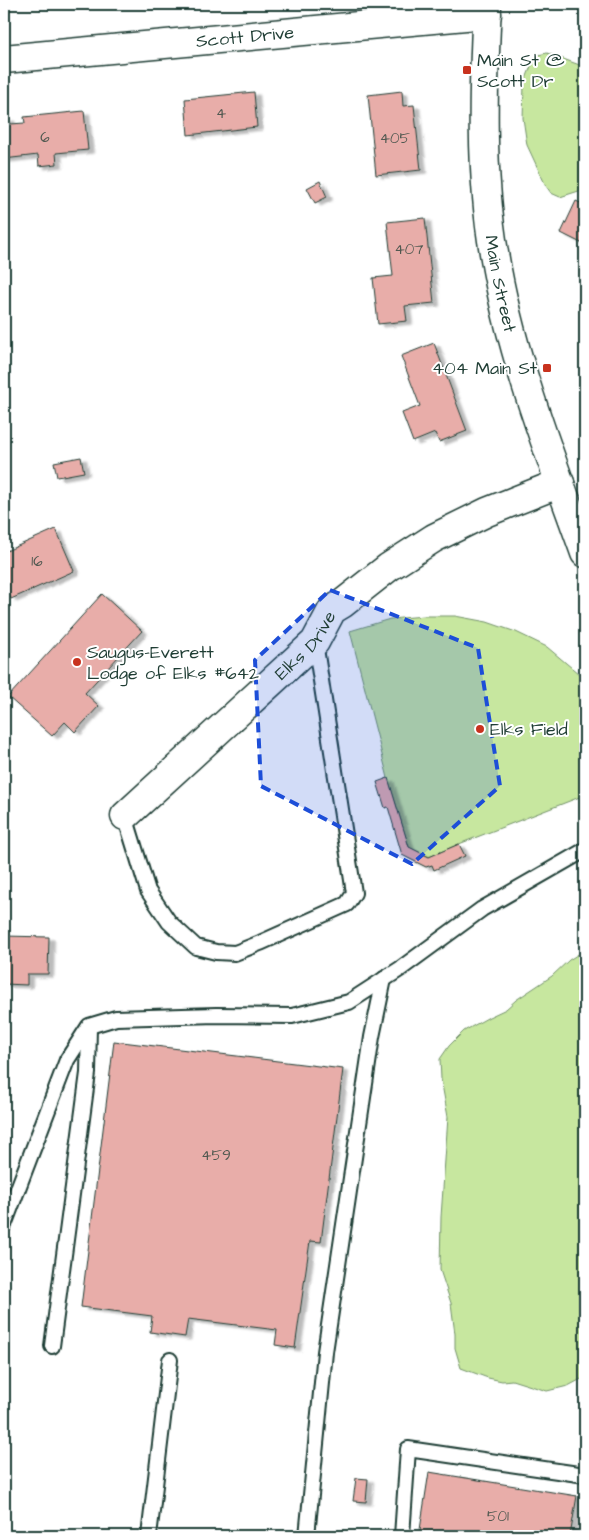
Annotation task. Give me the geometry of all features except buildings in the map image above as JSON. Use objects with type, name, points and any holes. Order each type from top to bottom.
[{"type":"street","name":"Scott Drive","points":[[4,60],[487,9]]},
{"type":"street","name":"Main Street","points":[[487,9],[483,104],[484,154],[494,254],[512,339],[527,388],[585,553]]},
{"type":"street","name":"Elks Drive","points":[[125,816],[315,642],[332,610],[389,567],[434,538],[487,512],[560,483]]},
{"type":"lane","points":[[125,816],[148,891],[169,922],[196,947],[216,952],[235,953],[260,944],[347,904],[354,893],[315,642]]},
{"type":"lane","points":[[4,1225],[67,1060],[89,1026],[116,1018],[216,1015],[292,1016],[349,1002],[482,909],[585,850]]},
{"type":"lane","points":[[307,1536],[325,1352],[372,1037],[384,979]]},
{"type":"lane","points":[[52,1346],[88,1073],[89,1026]]},
{"type":"lane","points":[[149,1536],[170,1360]]},
{"type":"lane","points":[[402,1536],[408,1449],[585,1475]]},
{"type":"highlighted area","points":[[330,590],[478,648],[500,786],[412,864],[261,786],[255,660]]},
{"type":"green space","points":[[547,53],[585,67],[585,189],[560,197],[551,193],[546,186],[527,145],[523,118],[524,84],[533,61],[538,55]]},
{"type":"green space","name":"Elks Field","points":[[455,616],[487,622],[516,632],[547,647],[585,679],[585,795],[429,857],[409,847],[388,778],[350,631],[390,619]]},
{"type":"green space","points":[[585,950],[585,1377],[568,1386],[547,1391],[512,1380],[502,1381],[488,1378],[461,1368],[455,1348],[451,1303],[440,1270],[441,1217],[448,1117],[441,1079],[440,1059],[449,1046],[464,1031],[506,1009],[552,976],[569,960]]},
{"type":"place","name":"Main St @ Scott Dr","points":[[467,70]]},
{"type":"place","name":"404 Main St","points":[[547,368]]},
{"type":"place","name":"Saugus-Everett Lodge of Elks #642","points":[[77,662]]},
{"type":"place","name":"Elks Field","points":[[480,729]]}]
